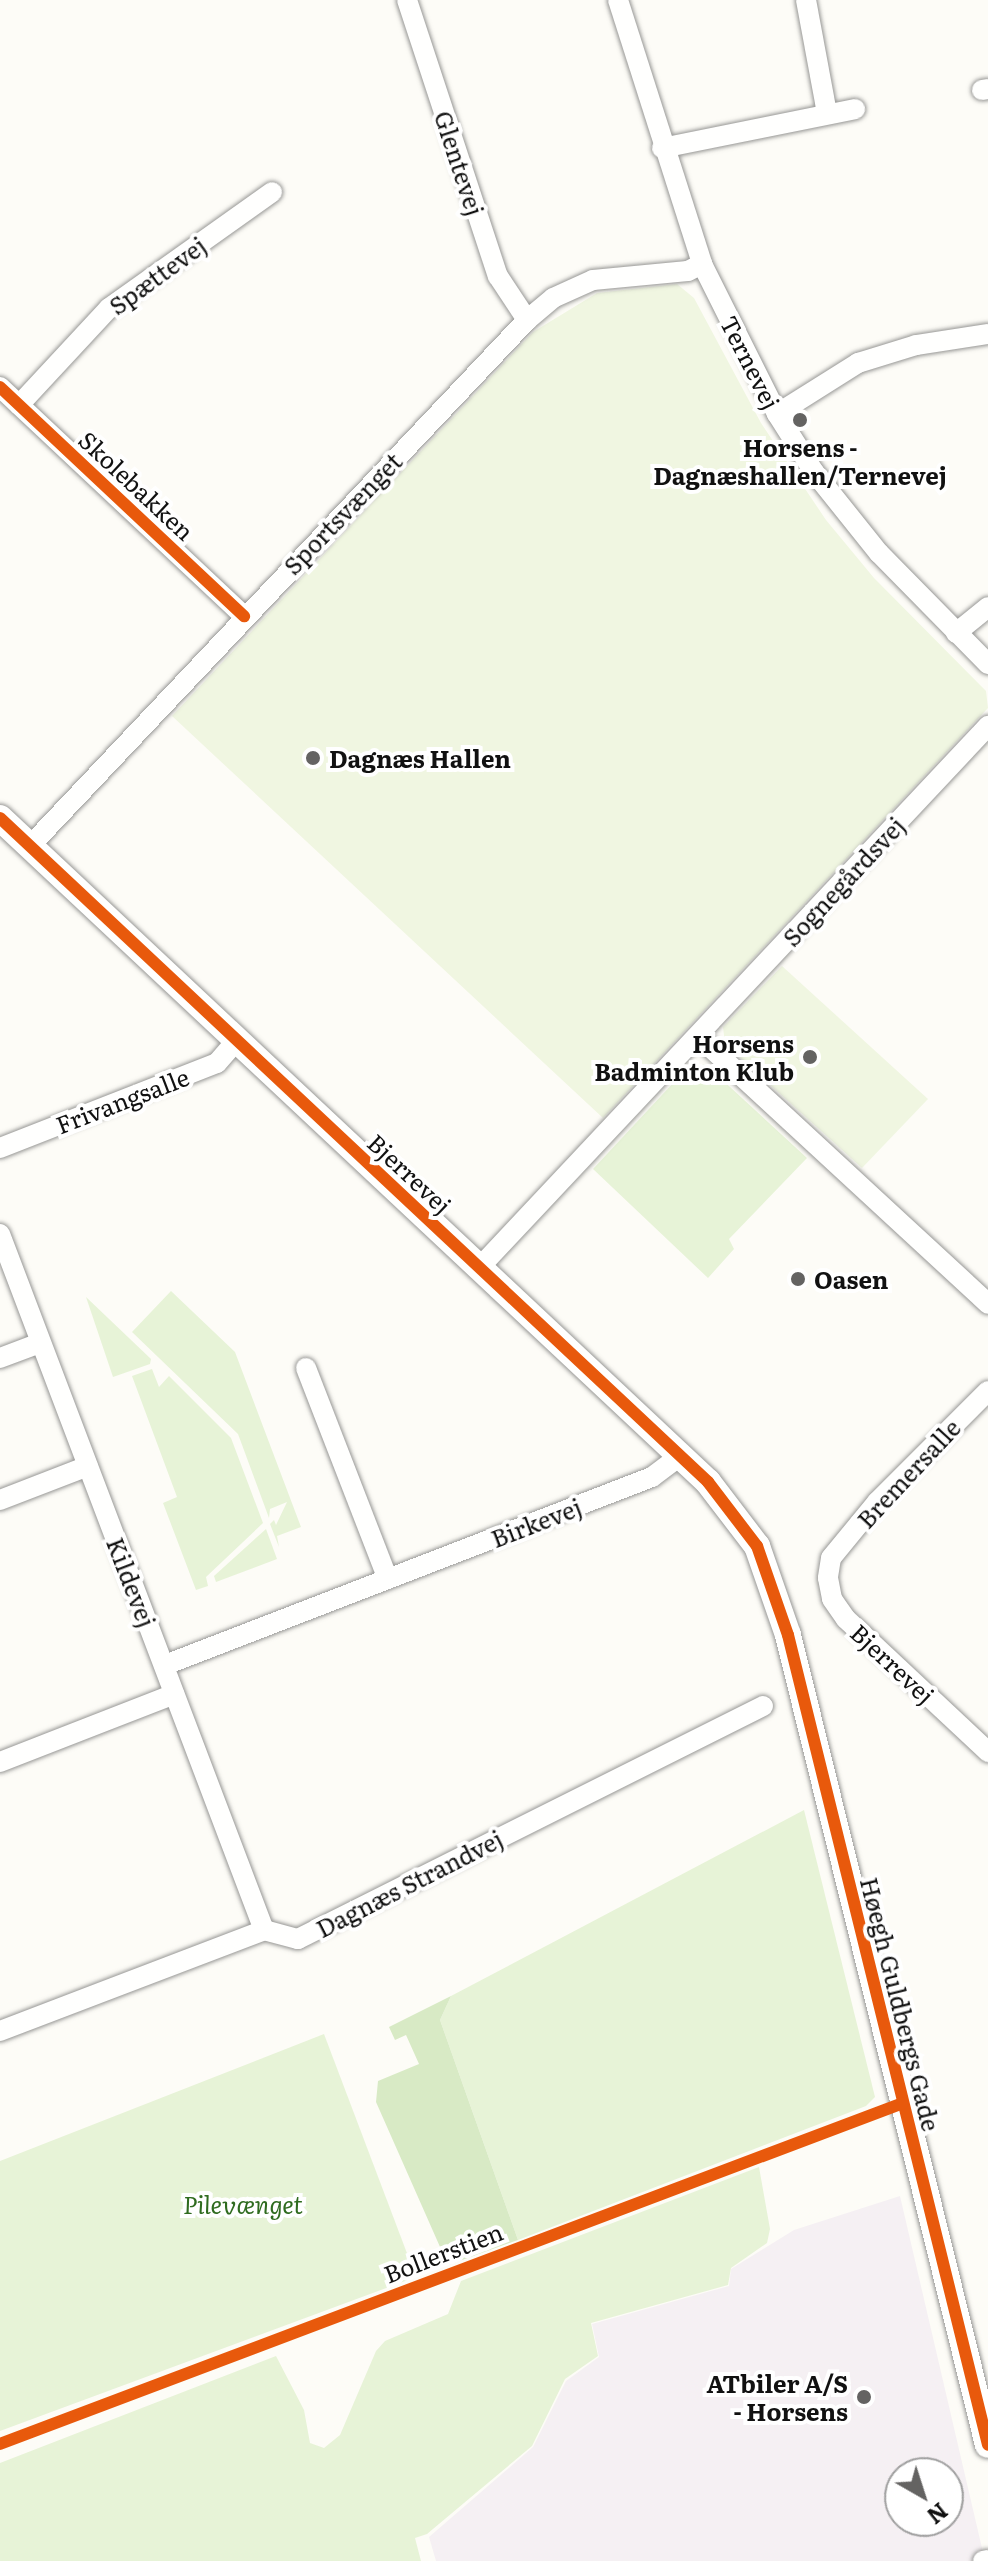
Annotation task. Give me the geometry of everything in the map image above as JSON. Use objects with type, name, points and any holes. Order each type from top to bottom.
[{"type":"street","name":"Glentevej","points":[[407,0],[498,276],[527,320]]},
{"type":"street","name":"Ternevej","points":[[618,0],[662,148],[702,264],[777,414],[814,472],[879,553],[988,664]]},
{"type":"street","points":[[806,0],[827,113]]},
{"type":"street","points":[[662,148],[855,109]]},
{"type":"street","name":"Spættevej","points":[[19,405],[109,308],[272,192]]},
{"type":"street","name":"Sportsvænget","points":[[30,846],[244,616],[527,320],[553,298],[593,280],[688,271],[702,264]]},
{"type":"street","points":[[777,414],[858,363],[916,345],[988,334]]},
{"type":"street","name":"Skolebakken","points":[[0,387],[244,616]]},
{"type":"street","points":[[956,633],[988,607]]},
{"type":"street","name":"Sognegårdsvej","points":[[479,1268],[988,726]]},
{"type":"street","name":"Bjerrevej","points":[[0,818],[680,1456],[737,1514],[770,1575]]},
{"type":"street","points":[[698,1036],[988,1304]]},
{"type":"street","name":"Frivangsalle","points":[[0,1148],[217,1063],[237,1040]]},
{"type":"street","name":"Kildevej","points":[[0,1234],[264,1930]]},
{"type":"street","points":[[0,1358],[40,1343]]},
{"type":"street","points":[[306,1368],[388,1579]]},
{"type":"street","name":"Bremersalle","points":[[831,1558],[877,1502],[988,1391]]},
{"type":"street","name":"Birkevej","points":[[165,1665],[652,1477],[680,1456]]},
{"type":"street","points":[[0,1500],[88,1466]]},
{"type":"street","name":"Bjerrevej","points":[[831,1558],[832,1599],[846,1619],[988,1752]]},
{"type":"street","name":"Høegh Guldbergs Gade","points":[[770,1575],[988,2445]]},
{"type":"street","points":[[0,1762],[174,1694]]},
{"type":"street","name":"Dagnæs Strandvej","points":[[264,1930],[298,1939],[763,1706]]},
{"type":"street","points":[[0,2031],[264,1930]]},
{"type":"shaded area","points":[[900,2196],[961,2457],[884,2457],[884,2537],[964,2537],[964,2471],[985,2561],[436,2561],[429,2537],[533,2447],[566,2381],[599,2357],[592,2324],[729,2286],[731,2269],[794,2230]]},
{"type":"green space","points":[[677,284],[694,298],[761,423],[826,520],[874,578],[986,691],[988,708],[603,1118],[172,716],[533,332],[597,293]]},
{"type":"green space","points":[[782,966],[928,1099],[862,1168],[725,1044],[723,1027]]},
{"type":"green space","points":[[705,1064],[807,1158],[729,1239],[734,1249],[708,1278],[593,1169],[689,1066]]},
{"type":"green space","points":[[171,1291],[235,1352],[301,1527],[277,1536],[279,1547],[270,1524],[274,1520],[276,1525],[287,1502],[270,1509],[269,1518],[238,1434],[132,1332]]},
{"type":"green space","points":[[86,1297],[151,1359],[150,1364],[113,1377]]},
{"type":"green space","points":[[152,1369],[159,1387],[169,1376],[231,1438],[263,1523],[206,1577],[208,1586],[196,1590],[163,1503],[177,1497],[132,1376]]},
{"type":"green space","points":[[266,1529],[277,1559],[216,1582],[214,1576]]},
{"type":"green space","points":[[804,1810],[875,2097],[866,2106],[518,2240],[440,2020],[451,1996]]},
{"type":"green space","points":[[451,1996],[440,2020],[518,2240],[448,2265],[376,2102],[378,2081],[419,2064],[406,2035],[395,2040],[389,2027]]},
{"type":"green space","name":"Pilevænget","points":[[324,2034],[416,2277],[0,2431],[0,2161]]},
{"type":"green space","points":[[759,2167],[770,2229],[767,2243],[731,2268],[728,2285],[591,2323],[598,2356],[565,2379],[532,2446],[427,2534],[415,2538],[421,2561],[0,2561],[0,2463],[276,2356],[304,2410],[310,2443],[324,2448],[340,2435],[376,2351],[385,2341],[448,2314],[461,2281]]},
{"type":"cycle path","points":[[0,387],[244,616]]},
{"type":"cycle path","points":[[0,818],[708,1482],[757,1546],[788,1635],[988,2445]]},
{"type":"cycle path","name":"Bollerstien","points":[[0,2444],[903,2103]]},
{"type":"place","name":"Horsens - Dagnæshallen/Ternevej","points":[[800,420]]},
{"type":"place","name":"Dagnæs Hallen","points":[[313,758]]},
{"type":"place","name":"Horsens Badminton Klub","points":[[810,1057]]},
{"type":"place","name":"Oasen","points":[[798,1279]]},
{"type":"place","name":"ATbiler A/S - Horsens","points":[[864,2397]]}]
